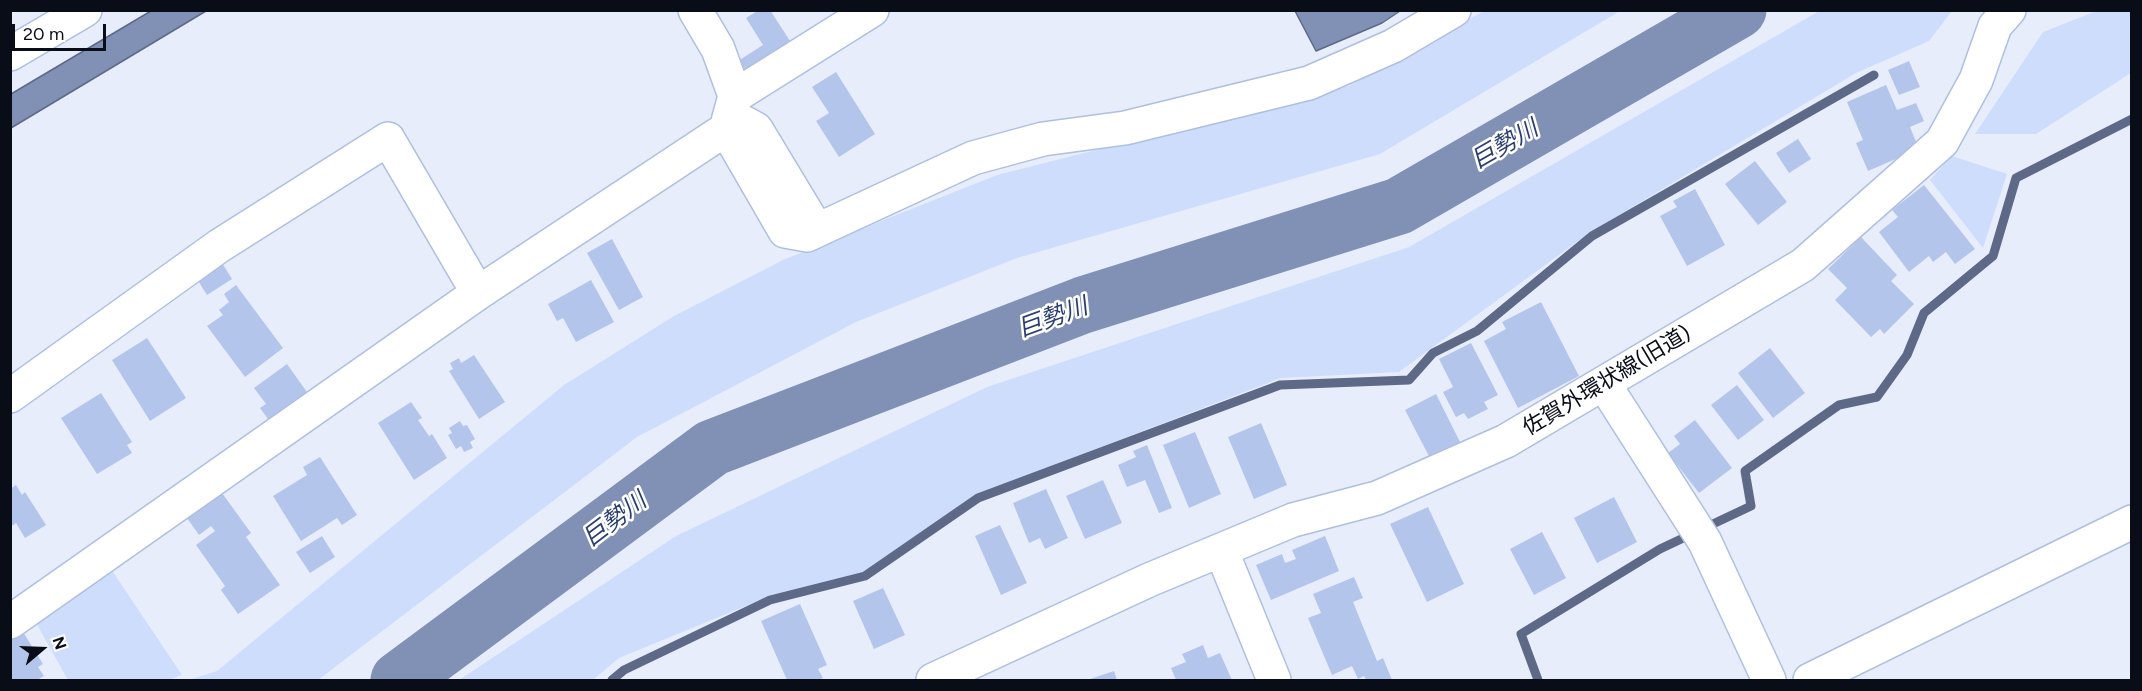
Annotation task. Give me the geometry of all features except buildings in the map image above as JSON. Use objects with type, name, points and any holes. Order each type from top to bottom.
[{"type":"street","points":[[10,54],[85,10]]},
{"type":"street","points":[[695,10],[718,49],[737,118],[785,231],[807,235],[974,158],[1043,139],[1125,128],[1309,83],[1393,46],[1454,10]]},
{"type":"street","points":[[10,622],[478,292],[737,118],[872,10]]},
{"type":"street","name":"佐賀外環状線(旧道)","points":[[933,681],[1127,590],[1222,552],[1293,520],[1377,498],[1506,441],[1803,265],[1942,142],[1976,80],[1995,26],[2009,10]]},
{"type":"street","points":[[10,396],[219,246],[388,139],[478,292]]},
{"type":"street","points":[[1604,384],[1698,530],[1769,681]]},
{"type":"street","points":[[1810,681],[2132,522]]},
{"type":"street","points":[[1222,552],[1274,681]]},
{"type":"shaded area","points":[[1821,10],[1952,11],[1929,41],[1856,73],[1589,233],[1399,372],[1281,378],[973,496],[862,574],[770,596],[619,658],[593,680],[459,680],[676,536],[987,387],[1409,247]]},
{"type":"shaded area","points":[[2099,10],[2131,11],[2131,73],[2036,134],[1975,134],[2043,32]]},
{"type":"shaded area","points":[[151,11],[206,11],[11,128],[11,94]]},
{"type":"shaded area","points":[[1295,11],[1400,11],[1382,23],[1316,51]]},
{"type":"shaded area","points":[[1484,11],[1620,11],[1380,154],[1017,258],[856,322],[637,437],[318,680],[189,680],[217,671],[564,385],[674,316],[783,260],[997,175],[1349,86]]},
{"type":"shaded area","points":[[1952,156],[2007,174],[1983,248],[1930,180]]},
{"type":"shaded area","points":[[113,572],[182,675],[168,680],[68,680],[35,621]]},
{"type":"waterway","name":"巨勢川","points":[[399,680],[712,448],[1083,305],[1399,206],[1738,10]]},
{"type":"waterway","points":[[612,680],[624,670],[770,600],[865,576],[978,498],[1280,385],[1409,380],[1433,353],[1477,331],[1592,236],[1874,75]]},
{"type":"waterway","points":[[1538,680],[1521,634],[1660,549],[1751,506],[1745,471],[1839,405],[1877,397],[1907,355],[1924,313],[1993,256],[2016,178],[2132,119]]}]
